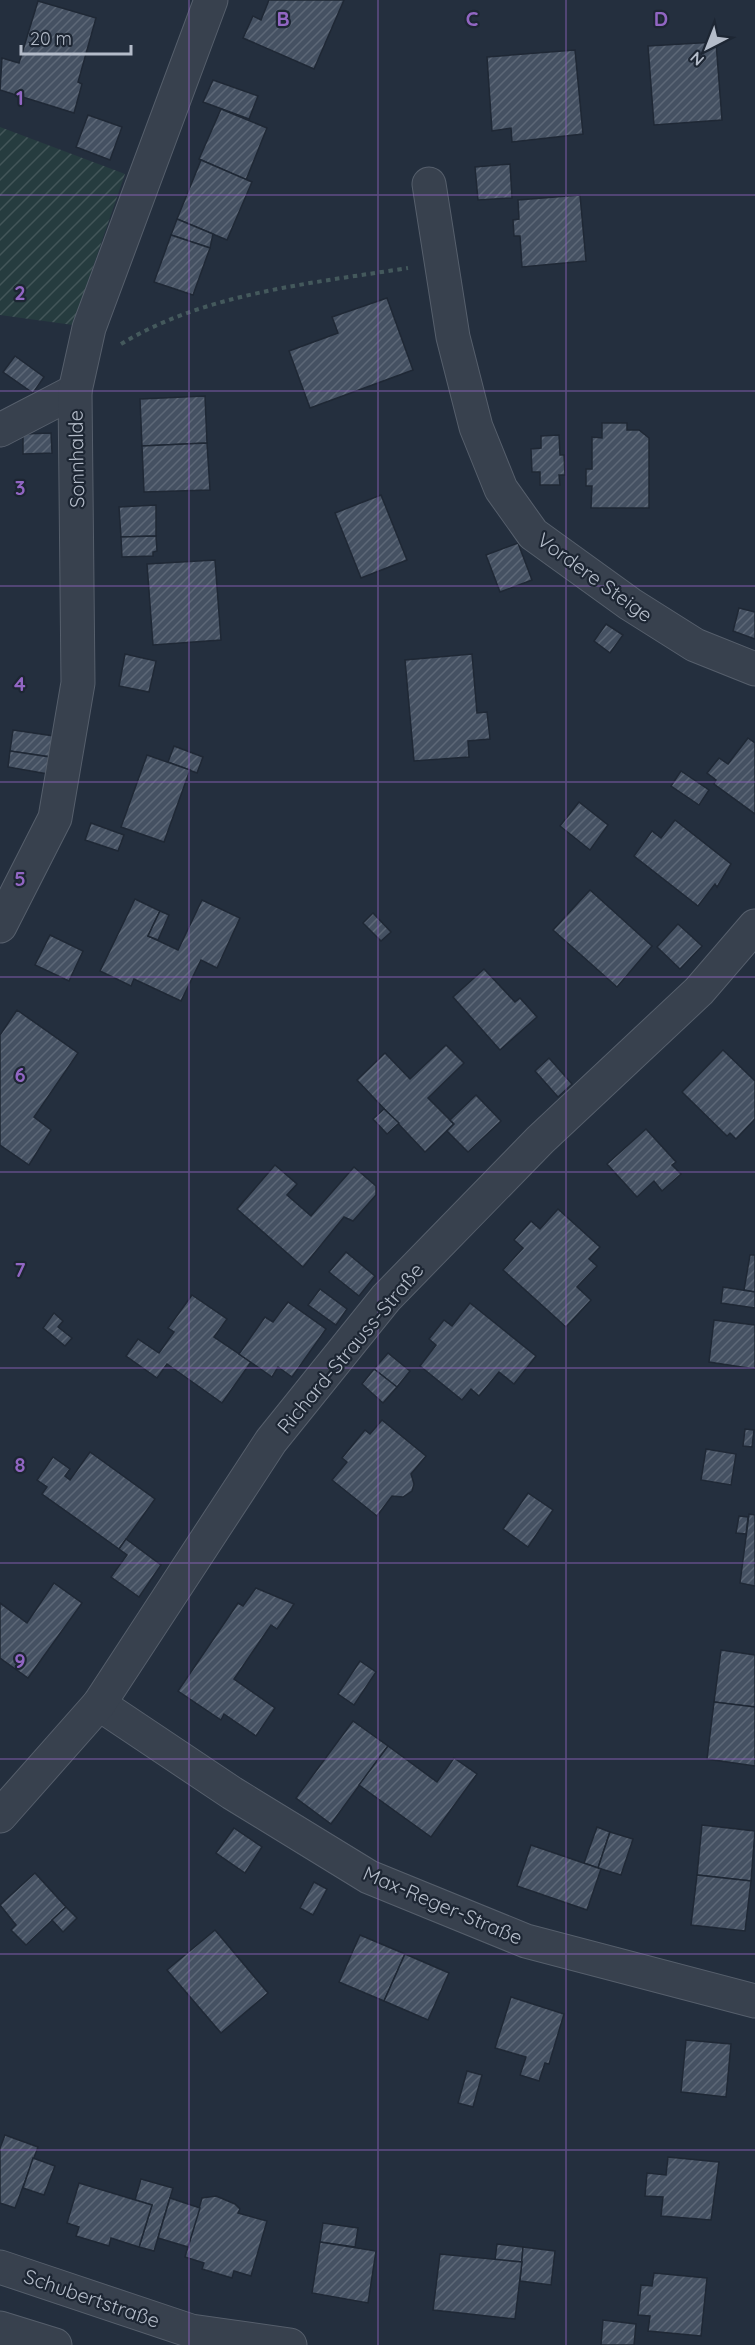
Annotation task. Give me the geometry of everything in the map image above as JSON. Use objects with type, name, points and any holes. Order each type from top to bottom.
[{"type":"street","name":"Sonnhalde","points":[[0,926],[55,818],[78,683],[75,391],[88,328],[211,0]]},
{"type":"street","name":"Vordere Steige","points":[[429,184],[453,338],[476,427],[501,489],[533,534],[630,604],[695,645],[755,669]]},
{"type":"street","points":[[0,430],[75,391]]},
{"type":"street","name":"Richard-Strauss-Straße","points":[[0,1816],[99,1704],[271,1442],[386,1298],[540,1140],[699,991],[755,926]]},
{"type":"street","name":"Max-Reger-Straße","points":[[99,1704],[232,1793],[369,1877],[526,1941],[755,2001]]},
{"type":"street","name":"Schubertstraße","points":[[0,2267],[191,2331],[290,2345]]},
{"type":"street","points":[[0,2328],[55,2345]]},
{"type":"path","points":[[123,342],[184,315],[234,300],[442,262]]},
{"type":"green space","points":[[0,127],[125,174],[73,325],[0,315]]},
{"type":"building","points":[[269,0],[344,0],[314,69],[243,38],[253,16],[261,20]]},
{"type":"building","points":[[38,1],[96,18],[78,82],[82,84],[74,113],[0,90],[2,58],[19,63]]},
{"type":"building","points":[[716,42],[722,120],[654,125],[648,46]]},
{"type":"building","points":[[575,50],[583,134],[512,142],[511,128],[492,131],[487,57]]},
{"type":"building","points":[[213,80],[258,96],[249,119],[203,102]]},
{"type":"building","points":[[221,109],[267,128],[246,180],[199,159]]},
{"type":"building","points":[[88,115],[122,127],[110,160],[76,147]]},
{"type":"building","points":[[201,160],[252,182],[227,240],[177,219]]},
{"type":"building","points":[[510,164],[512,198],[478,200],[475,167]]},
{"type":"building","points":[[580,195],[586,261],[522,267],[520,236],[514,236],[513,220],[519,219],[518,200]]},
{"type":"building","points":[[177,219],[213,234],[210,248],[171,235]]},
{"type":"building","points":[[171,235],[210,248],[193,295],[154,282]]},
{"type":"building","points":[[387,298],[413,370],[310,408],[289,351],[338,333],[332,317]]},
{"type":"building","points":[[15,356],[44,377],[33,393],[3,372]]},
{"type":"building","points":[[205,396],[207,443],[142,446],[140,399]]},
{"type":"building","points":[[602,423],[627,423],[627,430],[639,430],[649,438],[649,508],[591,508],[592,486],[586,486],[586,469],[592,469],[592,437],[602,438]]},
{"type":"building","points":[[51,433],[52,453],[23,454],[23,434]]},
{"type":"building","points":[[559,435],[560,455],[564,455],[565,475],[559,475],[560,485],[540,485],[540,472],[532,472],[531,449],[541,448],[541,436]]},
{"type":"building","points":[[207,443],[210,490],[144,492],[142,446]]},
{"type":"building","points":[[381,495],[407,560],[361,578],[335,513]]},
{"type":"building","points":[[156,505],[156,536],[121,537],[119,507]]},
{"type":"building","points":[[156,536],[157,551],[153,552],[153,556],[122,557],[121,537]]},
{"type":"building","points":[[518,543],[532,580],[500,592],[486,555]]},
{"type":"building","points":[[215,560],[221,640],[153,645],[147,564]]},
{"type":"building","points":[[739,608],[755,612],[755,639],[733,631]]},
{"type":"building","points":[[606,624],[623,635],[610,653],[594,641]]},
{"type":"building","points":[[125,654],[156,661],[149,692],[119,686]]},
{"type":"building","points":[[472,654],[477,713],[487,712],[490,739],[468,741],[469,757],[414,761],[405,660]]},
{"type":"building","points":[[13,730],[54,736],[50,757],[10,751]]},
{"type":"building","points":[[748,738],[755,743],[755,814],[714,784],[716,780],[707,773],[719,758],[728,764]]},
{"type":"building","points":[[174,746],[203,757],[197,773],[168,762]]},
{"type":"building","points":[[10,751],[50,757],[48,774],[8,767]]},
{"type":"building","points":[[147,755],[190,770],[164,842],[121,827]]},
{"type":"building","points":[[681,771],[709,790],[699,805],[671,786]]},
{"type":"building","points":[[579,802],[608,825],[590,850],[560,826]]},
{"type":"building","points":[[675,820],[731,864],[717,887],[715,884],[698,906],[634,856],[652,831],[661,838]]},
{"type":"building","points":[[91,823],[124,835],[118,851],[85,840]]},
{"type":"building","points":[[590,890],[652,946],[617,987],[553,930]]},
{"type":"building","points":[[135,899],[160,911],[148,936],[178,950],[202,900],[240,918],[217,968],[201,960],[181,1001],[134,979],[131,986],[100,971]]},
{"type":"building","points":[[160,911],[169,915],[158,940],[148,936]]},
{"type":"building","points":[[373,913],[391,932],[381,941],[363,923]]},
{"type":"building","points":[[678,924],[702,946],[680,969],[657,947]]},
{"type":"building","points":[[50,935],[83,951],[69,981],[35,965]]},
{"type":"building","points":[[484,969],[515,1002],[520,998],[537,1017],[500,1050],[453,997]]},
{"type":"building","points":[[17,1010],[78,1053],[34,1117],[51,1130],[29,1165],[0,1145],[0,1035]]},
{"type":"building","points":[[446,1045],[464,1063],[428,1098],[454,1124],[425,1152],[357,1080],[385,1053],[410,1079]]},
{"type":"building","points":[[723,1050],[755,1081],[755,1119],[736,1139],[730,1133],[727,1136],[682,1092]]},
{"type":"building","points":[[549,1058],[572,1084],[558,1097],[535,1071]]},
{"type":"building","points":[[476,1095],[501,1121],[468,1152],[447,1131],[454,1124],[450,1120]]},
{"type":"building","points":[[384,1109],[399,1123],[387,1134],[373,1119]]},
{"type":"building","points":[[646,1129],[676,1162],[672,1165],[681,1174],[662,1191],[654,1181],[637,1197],[607,1164]]},
{"type":"building","points":[[275,1165],[297,1184],[287,1195],[311,1216],[354,1167],[376,1186],[376,1195],[353,1221],[344,1217],[303,1267],[237,1209]]},
{"type":"building","points":[[558,1209],[600,1247],[589,1259],[597,1266],[577,1287],[591,1300],[566,1327],[503,1270],[523,1248],[514,1240],[531,1221],[540,1229]]},
{"type":"building","points":[[346,1252],[375,1276],[359,1296],[329,1272]]},
{"type":"building","points":[[750,1255],[755,1255],[755,1292],[744,1290]]},
{"type":"building","points":[[723,1287],[755,1292],[755,1308],[721,1303]]},
{"type":"building","points":[[320,1289],[347,1309],[336,1325],[308,1305]]},
{"type":"building","points":[[192,1295],[227,1319],[214,1337],[251,1362],[222,1403],[167,1364],[157,1378],[126,1356],[138,1339],[159,1353],[174,1332],[168,1328]]},
{"type":"building","points":[[288,1302],[326,1329],[292,1377],[278,1367],[272,1377],[239,1354],[265,1317],[273,1322]]},
{"type":"building","points":[[470,1303],[536,1356],[514,1384],[499,1372],[479,1396],[471,1389],[462,1400],[420,1366],[436,1345],[429,1339],[444,1320],[452,1326]]},
{"type":"building","points":[[54,1313],[63,1321],[58,1327],[72,1338],[65,1346],[43,1328]]},
{"type":"building","points":[[714,1320],[755,1325],[755,1369],[709,1362]]},
{"type":"building","points":[[388,1353],[410,1371],[397,1387],[374,1369]]},
{"type":"building","points":[[374,1369],[397,1387],[383,1403],[362,1384]]},
{"type":"building","points":[[382,1420],[426,1456],[411,1474],[414,1484],[412,1491],[403,1497],[392,1496],[377,1516],[332,1480],[347,1462],[342,1458],[365,1430],[370,1434]]},
{"type":"building","points":[[745,1429],[754,1430],[752,1447],[743,1446]]},
{"type":"building","points":[[706,1449],[736,1454],[731,1485],[701,1480]]},
{"type":"building","points":[[90,1452],[155,1499],[119,1549],[42,1494],[47,1487],[37,1480],[53,1457],[70,1469],[65,1476],[70,1480]]},
{"type":"building","points":[[528,1493],[553,1510],[528,1547],[503,1529]]},
{"type":"building","points":[[749,1514],[755,1515],[755,1586],[740,1583]]},
{"type":"building","points":[[739,1516],[748,1517],[746,1534],[736,1533]]},
{"type":"building","points":[[126,1539],[161,1565],[139,1597],[111,1577],[127,1555],[119,1549]]},
{"type":"building","points":[[54,1583],[82,1603],[28,1678],[0,1658],[0,1603],[27,1623]]},
{"type":"building","points":[[256,1588],[294,1604],[277,1629],[271,1625],[234,1679],[275,1708],[256,1736],[224,1714],[221,1720],[178,1691],[238,1603],[243,1606]]},
{"type":"building","points":[[721,1650],[755,1655],[755,1707],[714,1702]]},
{"type":"building","points":[[360,1661],[376,1672],[354,1705],[338,1694]]},
{"type":"building","points":[[714,1702],[755,1707],[755,1766],[707,1759]]},
{"type":"building","points":[[353,1721],[388,1746],[331,1824],[296,1798]]},
{"type":"building","points":[[388,1746],[437,1782],[454,1758],[477,1774],[431,1837],[359,1785]]},
{"type":"building","points":[[702,1825],[755,1831],[751,1881],[697,1875]]},
{"type":"building","points":[[597,1827],[610,1832],[598,1868],[584,1863]]},
{"type":"building","points":[[234,1828],[262,1847],[245,1873],[216,1853]]},
{"type":"building","points":[[610,1832],[633,1839],[621,1875],[598,1868]]},
{"type":"building","points":[[531,1845],[601,1869],[587,1910],[517,1886]]},
{"type":"building","points":[[35,1873],[66,1907],[26,1945],[11,1930],[16,1925],[0,1905]]},
{"type":"building","points":[[697,1875],[751,1881],[745,1931],[691,1925]]},
{"type":"building","points":[[314,1882],[327,1889],[313,1915],[300,1908]]},
{"type":"building","points":[[66,1907],[77,1918],[63,1932],[52,1920]]},
{"type":"building","points":[[215,1930],[268,1993],[221,2033],[167,1970]]},
{"type":"building","points":[[360,1935],[405,1954],[384,2001],[339,1982]]},
{"type":"building","points":[[405,1954],[449,1973],[428,2020],[384,2001]]},
{"type":"building","points":[[511,1997],[564,2014],[549,2064],[545,2063],[539,2081],[520,2075],[526,2057],[495,2048]]},
{"type":"building","points":[[686,2040],[731,2044],[726,2097],[681,2092]]},
{"type":"building","points":[[467,2071],[482,2075],[473,2107],[458,2103]]},
{"type":"building","points":[[5,2135],[38,2147],[15,2208],[0,2203],[0,2148]]},
{"type":"building","points":[[668,2157],[719,2162],[711,2220],[661,2216],[663,2197],[645,2196],[647,2173],[666,2175]]},
{"type":"building","points":[[33,2158],[55,2166],[44,2195],[23,2188]]},
{"type":"building","points":[[141,2179],[173,2188],[154,2251],[139,2247],[152,2205],[135,2200]]},
{"type":"building","points":[[79,2183],[152,2205],[139,2247],[111,2238],[109,2246],[76,2236],[79,2227],[67,2223]]},
{"type":"building","points":[[216,2196],[235,2204],[240,2209],[238,2213],[267,2221],[251,2276],[234,2271],[232,2278],[202,2269],[204,2263],[185,2257],[202,2198]]},
{"type":"building","points":[[170,2198],[200,2208],[188,2247],[158,2238]]},
{"type":"building","points":[[323,2223],[358,2228],[355,2247],[320,2242]]},
{"type":"building","points":[[320,2242],[376,2251],[368,2303],[312,2293]]},
{"type":"building","points":[[497,2244],[523,2247],[522,2262],[495,2260]]},
{"type":"building","points":[[523,2247],[555,2251],[551,2285],[520,2281]]},
{"type":"building","points":[[440,2254],[522,2262],[515,2319],[433,2310]]},
{"type":"building","points":[[654,2273],[707,2278],[701,2336],[648,2331],[650,2316],[638,2315],[641,2285],[652,2286]]},
{"type":"building","points":[[603,2320],[636,2324],[634,2345],[601,2345]]}]
